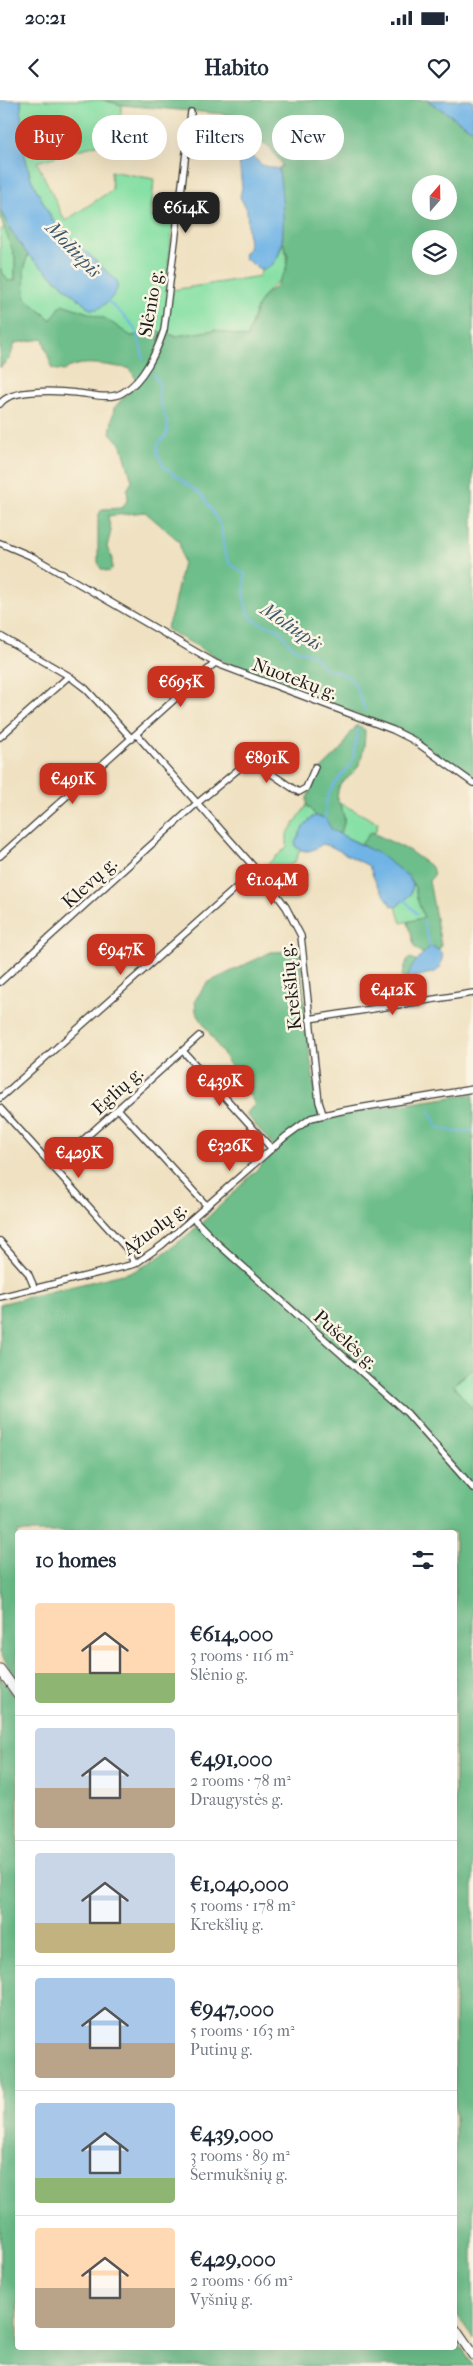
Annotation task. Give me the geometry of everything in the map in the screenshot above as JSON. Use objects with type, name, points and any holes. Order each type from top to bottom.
[{"type":"main road","points":[[0,1669],[15,1690]]},
{"type":"main road","points":[[457,2331],[473,2355]]},
{"type":"street","name":"Slėnio g.","points":[[0,404],[3,399],[16,394],[33,392],[73,392],[112,396],[121,394],[141,375],[157,350],[164,330],[191,112]]},
{"type":"street","name":"Nuotekų g.","points":[[0,543],[33,557],[215,663],[393,730],[413,740],[473,783]]},
{"type":"street","name":"Krekšlių g.","points":[[0,636],[86,688],[198,803],[286,908],[301,936],[319,1102],[323,1114]]},
{"type":"street","points":[[0,856],[215,663]]},
{"type":"street","points":[[1,735],[69,676]]},
{"type":"street","name":"Klevų g.","points":[[0,982],[198,803],[246,763],[254,763],[288,787],[299,792],[306,788],[315,767]]},
{"type":"street","points":[[0,1098],[256,870]]},
{"type":"street","points":[[309,1019],[473,993]]},
{"type":"street","name":"Eglių g.","points":[[54,1166],[199,1036]]},
{"type":"street","points":[[183,1051],[272,1149]]},
{"type":"street","name":"Ąžuolų g.","points":[[0,1297],[135,1264],[147,1257],[302,1123],[323,1114],[473,1088]]},
{"type":"street","points":[[0,1108],[126,1248],[135,1264]]},
{"type":"street","points":[[118,1109],[207,1206]]},
{"type":"street","name":"Pušelės g.","points":[[193,1218],[218,1243],[407,1413],[473,1488]]},
{"type":"street","points":[[0,1241],[28,1273],[35,1289]]},
{"type":"green space","points":[[21,100],[103,100],[122,105],[121,115],[92,115],[92,146],[82,149],[82,115],[21,115]]},
{"type":"green space","points":[[103,100],[427,100],[473,130],[473,778],[404,732],[236,668],[166,629],[172,613],[183,562],[179,541],[145,512],[108,516],[111,531],[107,547],[112,559],[112,569],[109,572],[101,569],[98,562],[98,516],[102,509],[122,508],[128,499],[127,490],[132,481],[122,446],[110,433],[114,408],[138,382],[129,368],[85,364],[70,367],[64,371],[52,369],[43,339],[15,343],[10,358],[0,368],[0,268],[8,281],[15,280],[15,257],[0,217],[0,209],[10,229],[28,255],[24,271],[25,298],[51,320],[62,304],[106,319],[131,336],[139,335],[146,329],[176,336],[215,330],[247,338],[258,305],[264,296],[276,286],[286,270],[288,255],[283,242],[279,167],[282,167],[279,160],[344,160],[344,115],[272,115],[272,150],[262,142],[262,115],[235,115],[122,105]]},
{"type":"green space","points":[[26,160],[44,160],[37,162],[65,221],[112,190],[111,171],[154,179],[151,216],[173,221],[166,291],[260,276],[261,270],[266,269],[276,260],[283,242],[287,265],[285,272],[263,296],[253,317],[247,338],[215,330],[176,336],[146,329],[139,336],[131,336],[106,319],[62,304],[52,320],[25,299],[24,271],[28,255],[90,309],[118,284],[53,221],[31,179]]},
{"type":"green space","points":[[5,227],[15,257],[15,280],[8,281],[0,268],[0,230]]},
{"type":"green space","points":[[357,725],[365,730],[364,746],[358,767],[339,787],[337,797],[344,821],[339,834],[332,830],[327,822],[316,816],[307,805],[307,798],[319,771],[343,748],[347,738]]},
{"type":"green space","points":[[340,803],[378,823],[375,833],[371,832],[361,844],[339,834],[344,823],[344,815]]},
{"type":"green space","points":[[307,805],[316,816],[312,817],[296,847],[300,850],[295,862],[272,878],[263,868],[287,847],[287,834]]},
{"type":"green space","points":[[371,832],[408,850],[432,867],[434,875],[429,881],[441,945],[439,950],[431,947],[423,954],[415,948],[408,922],[424,917],[417,899],[415,887],[409,877],[361,844]]},
{"type":"green space","points":[[413,885],[424,918],[401,923],[396,907],[410,895]]},
{"type":"green space","points":[[300,951],[306,1026],[317,1106],[324,1121],[344,1113],[473,1094],[473,1369],[453,1385],[473,1410],[473,2338],[457,2315],[457,1530],[15,1530],[15,1676],[0,1653],[0,1304],[135,1271],[154,1260],[191,1232],[277,1150],[246,1114],[255,1104],[196,1012],[195,1000],[207,983],[271,952]]},
{"type":"green space","points":[[411,958],[417,961],[408,978],[408,985],[415,977],[413,986],[416,999],[405,1000],[402,975],[407,960]]},
{"type":"green space","points":[[473,1369],[473,1410],[453,1385]]},
{"type":"green space","points":[[0,1677],[15,1698],[15,2350],[457,2350],[457,2340],[473,2366],[0,2366]]},
{"type":"water","points":[[0,100],[21,100],[21,115],[15,115],[15,160],[26,160],[31,179],[53,221],[117,281],[115,294],[98,309],[90,309],[28,255],[10,229],[0,209]]},
{"type":"water","points":[[427,100],[473,100],[473,130]]},
{"type":"water","points":[[256,160],[262,165],[279,169],[283,210],[282,242],[278,256],[271,265],[261,270],[244,258],[245,252],[249,249],[247,210],[240,197],[242,187],[239,161]]},
{"type":"water","points":[[312,817],[325,818],[332,830],[379,854],[409,877],[413,885],[410,895],[396,907],[392,906],[376,883],[369,866],[330,846],[322,844],[306,851],[296,847],[295,843],[303,827]]},
{"type":"water","points":[[434,947],[443,954],[440,968],[435,972],[415,977],[410,988],[408,977],[413,966],[429,948]]},
{"type":"waterway","name":"Moliupis","points":[[108,301],[136,331],[143,358]]},
{"type":"waterway","name":"Moliupis","points":[[153,374],[159,384],[159,399],[168,425],[166,436],[158,444],[157,452],[164,467],[203,496],[221,526],[224,551],[230,564],[245,574],[244,595],[249,614],[259,623],[278,629],[293,647],[314,655],[324,668],[348,677],[355,685],[365,710]]},
{"type":"waterway","name":"Moliupis","points":[[325,818],[326,802],[329,793],[352,763],[358,730]]},
{"type":"waterway","name":"Moliupis","points":[[404,899],[417,914]]},
{"type":"waterway","name":"Moliupis","points":[[423,921],[431,948]]},
{"type":"waterway","name":"Moliupis","points":[[410,986],[411,996]]},
{"type":"waterway","name":"Moliupis","points":[[430,1111],[437,1127],[455,1132],[473,1131]]}]
